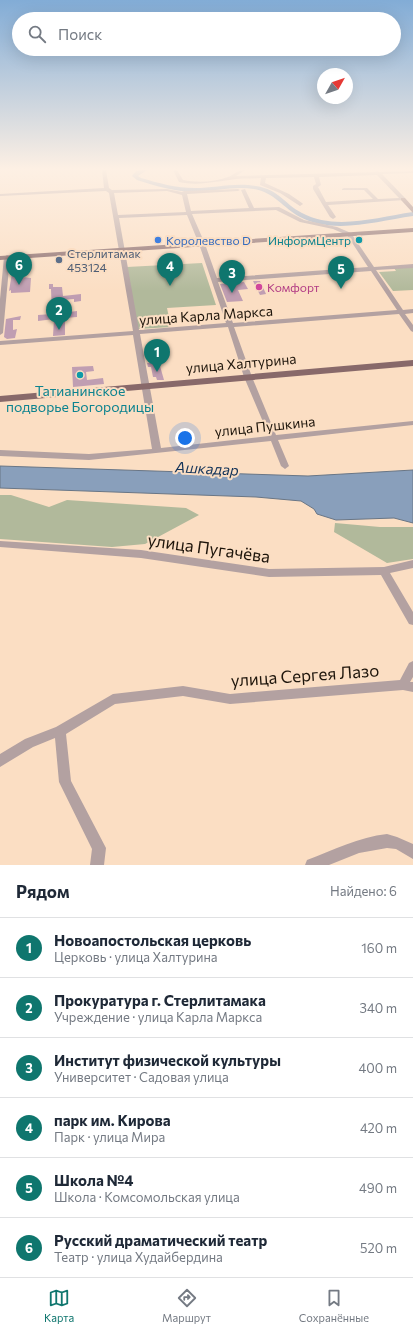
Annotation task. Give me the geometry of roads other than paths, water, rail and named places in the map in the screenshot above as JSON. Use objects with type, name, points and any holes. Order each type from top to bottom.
[{"type":"main road","points":[[4,257],[413,230]]},
{"type":"main road","name":"улица Халтурина","points":[[0,399],[413,363]]},
{"type":"street","points":[[114,210],[123,250],[144,386],[157,451]]},
{"type":"street","points":[[116,217],[230,210]]},
{"type":"street","points":[[282,210],[302,221],[335,228],[348,234],[413,330]]},
{"type":"street","points":[[329,210],[333,217]]},
{"type":"street","points":[[189,213],[215,280],[229,326],[248,377],[285,466]]},
{"type":"street","points":[[0,333],[4,257]]},
{"type":"street","points":[[215,280],[413,266]]},
{"type":"street","name":"улица Карла Маркса","points":[[0,343],[413,311]]},
{"type":"street","name":"улица Пушкина","points":[[0,453],[89,457],[273,439],[413,423]]},
{"type":"street","name":"улица Пугачёва","points":[[0,544],[141,554],[269,574],[384,571],[413,564]]},
{"type":"street","points":[[384,571],[413,621]]},
{"type":"street","points":[[408,686],[413,666]]},
{"type":"street","name":"улица Сергея Лазо","points":[[0,761],[29,743],[60,731],[114,699],[183,691],[230,699],[408,686]]},
{"type":"street","points":[[60,731],[65,782],[99,848],[97,865]]},
{"type":"street","points":[[312,865],[365,846],[387,841],[413,852]]},
{"type":"water","points":[[0,466],[308,476],[413,470],[413,523],[394,518],[336,520],[317,514],[314,509],[301,501],[256,497],[0,488]]},
{"type":"waterway","points":[[294,210],[305,217],[318,221],[345,224],[413,214]]},
{"type":"place","name":"Королевство D","points":[[158,240]]},
{"type":"place","name":"ИнформЦентр","points":[[359,240]]},
{"type":"place","name":"Стерлитамак 453124","points":[[59,260]]},
{"type":"place","name":"Русский драматический театр","points":[[19,285]]},
{"type":"place","name":"парк им. Кирова","points":[[170,286]]},
{"type":"place","name":"Комфорт","points":[[259,287]]},
{"type":"place","name":"Школа №4","points":[[341,289]]},
{"type":"place","name":"Институт физической культуры","points":[[232,293]]},
{"type":"place","name":"Прокуратура г. Стерлитамака","points":[[59,330]]},
{"type":"place","name":"Новоапостольская церковь","points":[[157,372]]},
{"type":"place","name":"Татианинское подворье Богородицы","points":[[80,375]]},
{"type":"water label","name":"Ашкадар","points":[[207,468]]}]
